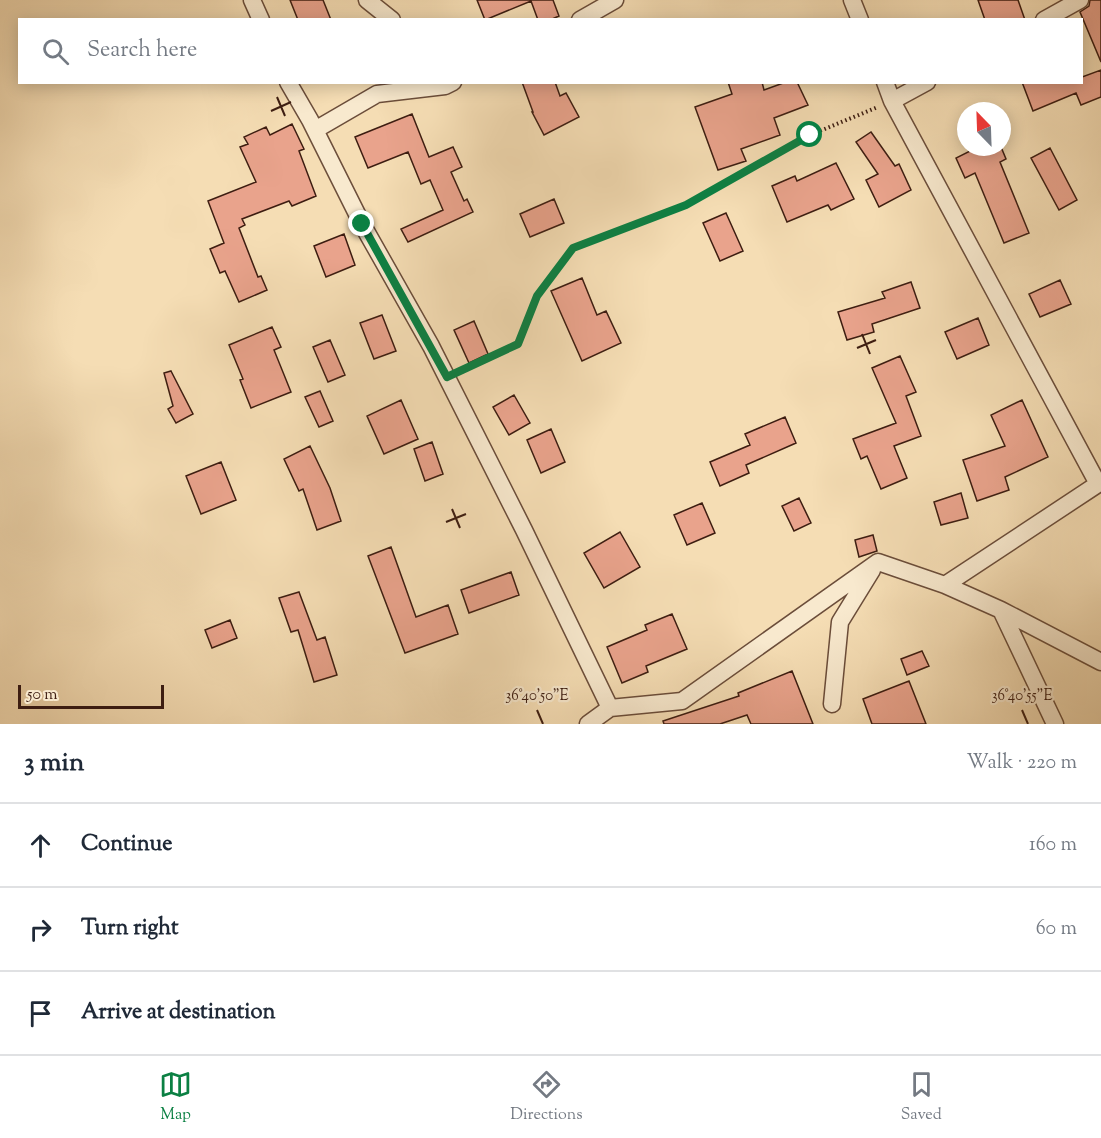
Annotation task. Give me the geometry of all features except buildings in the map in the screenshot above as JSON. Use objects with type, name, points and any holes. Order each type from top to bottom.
[{"type":"street","points":[[252,0],[260,18]]},
{"type":"street","points":[[368,0],[390,18]]},
{"type":"street","points":[[584,18],[615,0]]},
{"type":"street","points":[[852,0],[859,18]]},
{"type":"street","points":[[1048,18],[1080,0]]},
{"type":"street","points":[[289,84],[362,224],[447,377],[610,708]]},
{"type":"street","points":[[315,130],[377,94],[449,84]]},
{"type":"street","points":[[886,84],[892,101],[1099,483],[945,585]]},
{"type":"street","points":[[892,101],[923,84]]},
{"type":"street","points":[[588,724],[610,708],[682,701],[878,562]]},
{"type":"street","points":[[878,562],[945,585],[1001,610],[1101,662]]},
{"type":"street","points":[[832,704],[840,622],[878,562]]},
{"type":"street","points":[[1001,610],[1055,724]]},
{"type":"path","points":[[447,377],[518,344],[537,296],[573,248],[686,205],[810,135],[892,101]]},
{"type":"route","points":[[362,224],[447,377],[518,344],[537,296],[573,248],[686,205],[810,135]]}]
